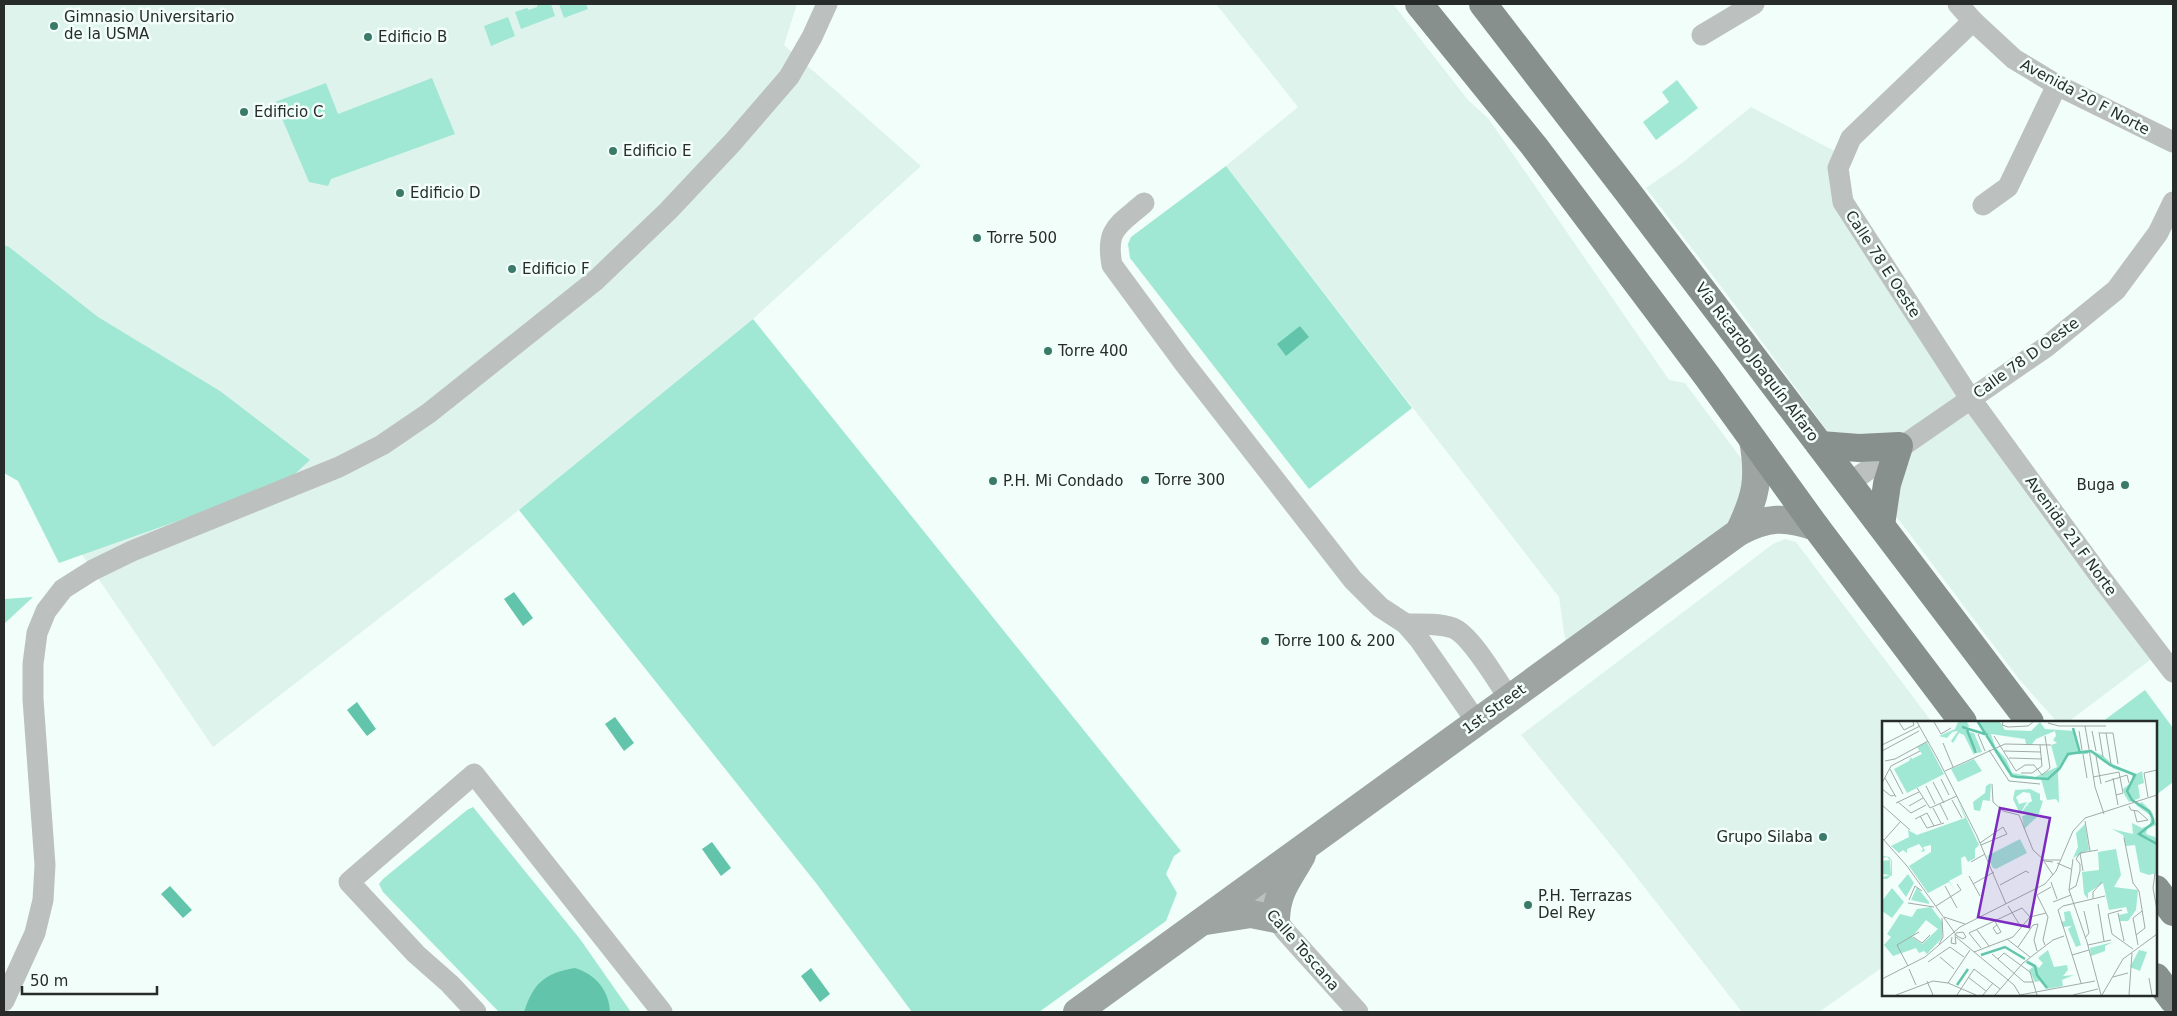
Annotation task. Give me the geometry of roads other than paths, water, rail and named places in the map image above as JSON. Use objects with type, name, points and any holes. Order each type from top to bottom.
[{"type":"main road","points":[[1419,4],[1534,146],[1708,376],[1816,527],[1962,721]]},
{"type":"main road","name":"Vía Ricardo Joaquín Alfaro","points":[[1483,4],[2029,721]]},
{"type":"main road","points":[[1820,445],[1859,448],[1899,446],[1886,484],[1880,526]]},
{"type":"main road","points":[[2157,890],[2173,912]]},
{"type":"main road","points":[[2157,978],[2173,1000]]},
{"type":"street","points":[[812,37],[820,4]]},
{"type":"street","points":[[4,1001],[35,933],[43,900],[45,865],[33,699],[33,664],[37,633],[43,618],[46,611],[64,589],[93,570],[132,551],[339,467],[382,445],[429,413],[596,280],[668,212],[732,143],[789,77],[812,37],[826,4]]},
{"type":"street","points":[[1702,35],[1754,4]]},
{"type":"street","name":"Avenida 20 F Norte","points":[[1958,4],[1973,21],[2014,59],[2057,86],[2173,142]]},
{"type":"street","name":"Calle 78 E Oeste","points":[[1970,398],[1843,202],[1838,168],[1852,138],[1973,21]]},
{"type":"street","points":[[1983,205],[2008,187],[2057,86]]},
{"type":"street","name":"Calle 78 D Oeste","points":[[1848,483],[1899,446],[2046,347],[2116,290],[2158,233],[2173,202]]},
{"type":"street","points":[[1144,203],[1113,230],[1108,246],[1112,265],[1208,394],[1353,580],[1380,607],[1406,624],[1435,661],[1476,721]]},
{"type":"street","name":"Avenida 21 F Norte","points":[[1970,398],[2102,579],[2173,672]]},
{"type":"street","name":"1st Street","points":[[1739,532],[1749,510],[1756,487],[1757,463],[1753,440]]},
{"type":"street","name":"1st Street","points":[[1077,1012],[1739,532],[1757,523],[1777,519],[1797,520],[1816,527]]},
{"type":"street","points":[[1406,624],[1439,625],[1458,631],[1474,648],[1509,698]]},
{"type":"street","points":[[476,1012],[450,984],[416,954],[349,882],[474,774],[662,1012]]},
{"type":"street","points":[[1202,922],[1251,914],[1276,919],[1276,903],[1280,892],[1307,846]]},
{"type":"street","name":"Calle Toscana","points":[[1250,887],[1358,1012]]},
{"type":"place","name":"Gimnasio Universitario de la USMA","points":[[54,26]]},
{"type":"place","name":"Edificio B","points":[[368,37]]},
{"type":"place","name":"Edificio C","points":[[244,112]]},
{"type":"place","name":"Edificio E","points":[[613,151]]},
{"type":"place","name":"Edificio D","points":[[400,193]]},
{"type":"place","name":"Torre 500","points":[[977,238]]},
{"type":"place","name":"Edificio F","points":[[512,269]]},
{"type":"place","name":"Torre 400","points":[[1048,351]]},
{"type":"place","name":"Torre 300","points":[[1145,480]]},
{"type":"place","name":"P.H. Mi Condado","points":[[993,481]]},
{"type":"place","name":"Buga","points":[[2125,485]]},
{"type":"place","name":"Torre 100 & 200","points":[[1265,641]]},
{"type":"place","name":"Grupo Silaba","points":[[1823,837]]},
{"type":"place","name":"P.H. Terrazas Del Rey","points":[[1528,905]]}]
